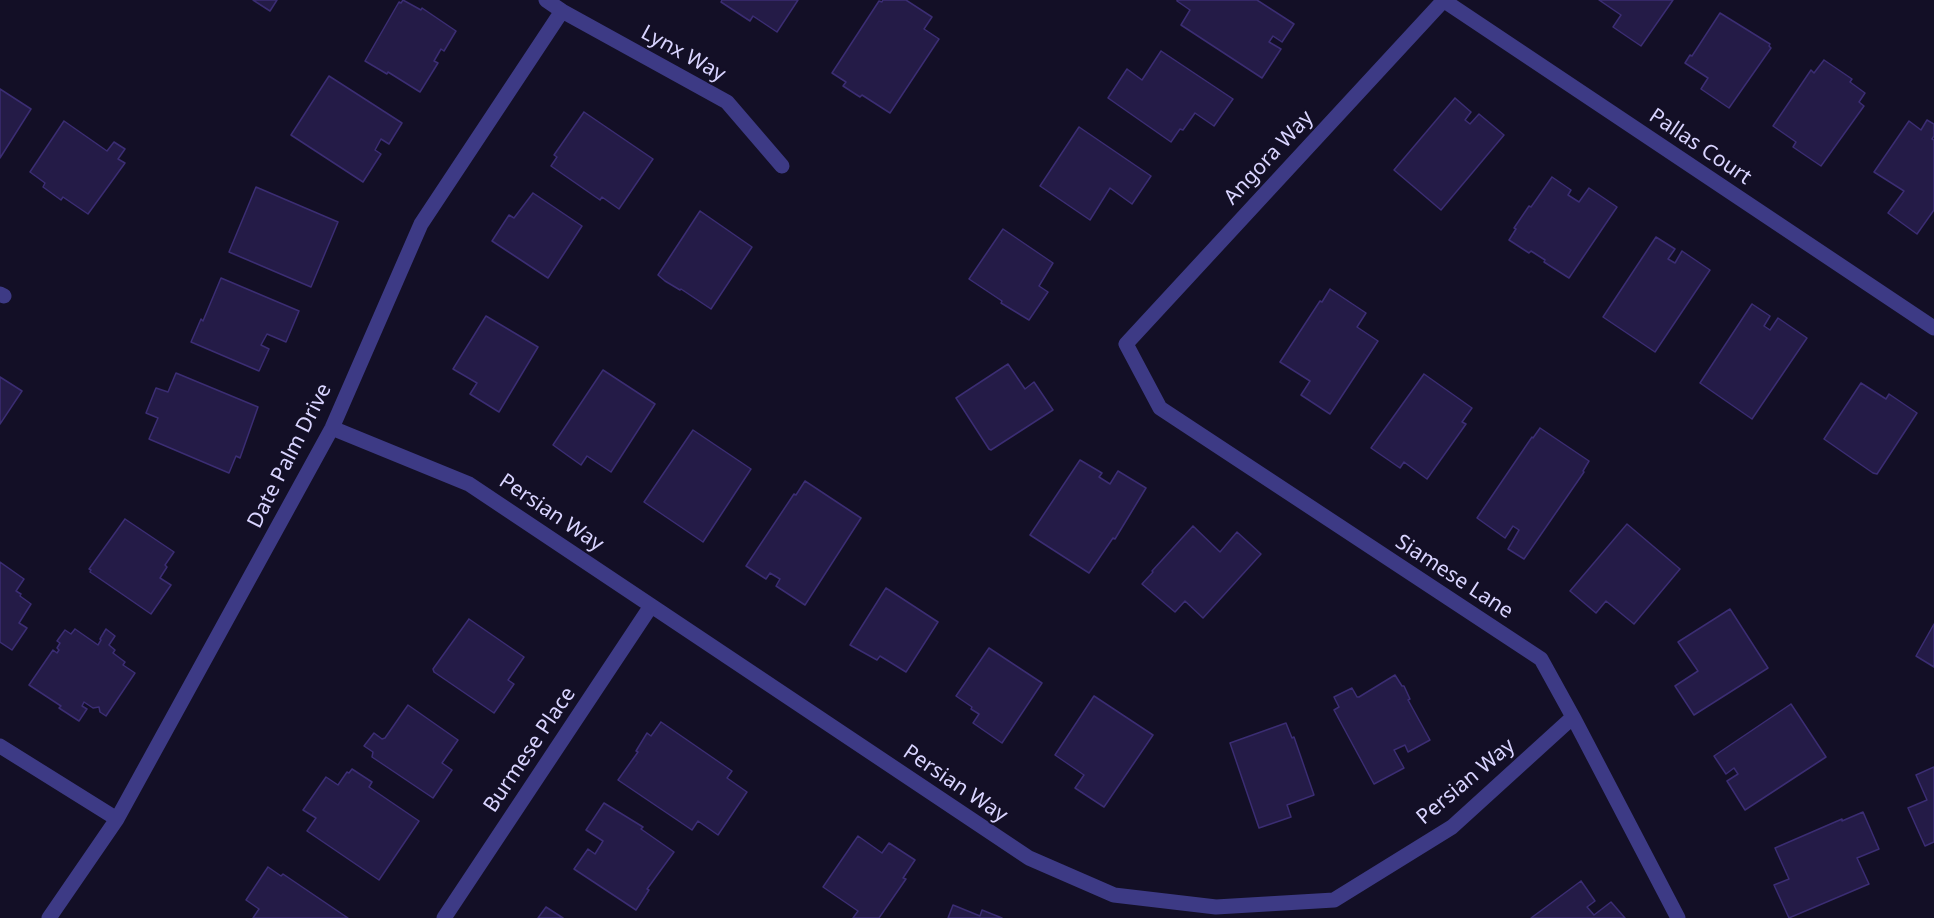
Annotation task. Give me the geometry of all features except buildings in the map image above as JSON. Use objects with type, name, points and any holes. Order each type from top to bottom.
[{"type":"street","name":"Lynx Way","points":[[546,0],[727,102],[782,166]]},
{"type":"street","name":"Pallas Court","points":[[1443,0],[1934,328]]},
{"type":"street","name":"Angora Way","points":[[1126,344],[1443,0]]},
{"type":"street","name":"Date Palm Drive","points":[[50,918],[117,819],[332,428],[421,224],[562,11]]},
{"type":"street","name":"Siamese Lane","points":[[1126,344],[1160,408],[1541,659],[1678,918]]},
{"type":"street","name":"Persian Way","points":[[332,428],[469,484],[1029,858],[1114,895],[1216,907],[1334,900],[1452,827],[1573,717]]},
{"type":"street","name":"Burmese Place","points":[[444,918],[651,606]]},
{"type":"street","points":[[0,746],[117,819]]}]
